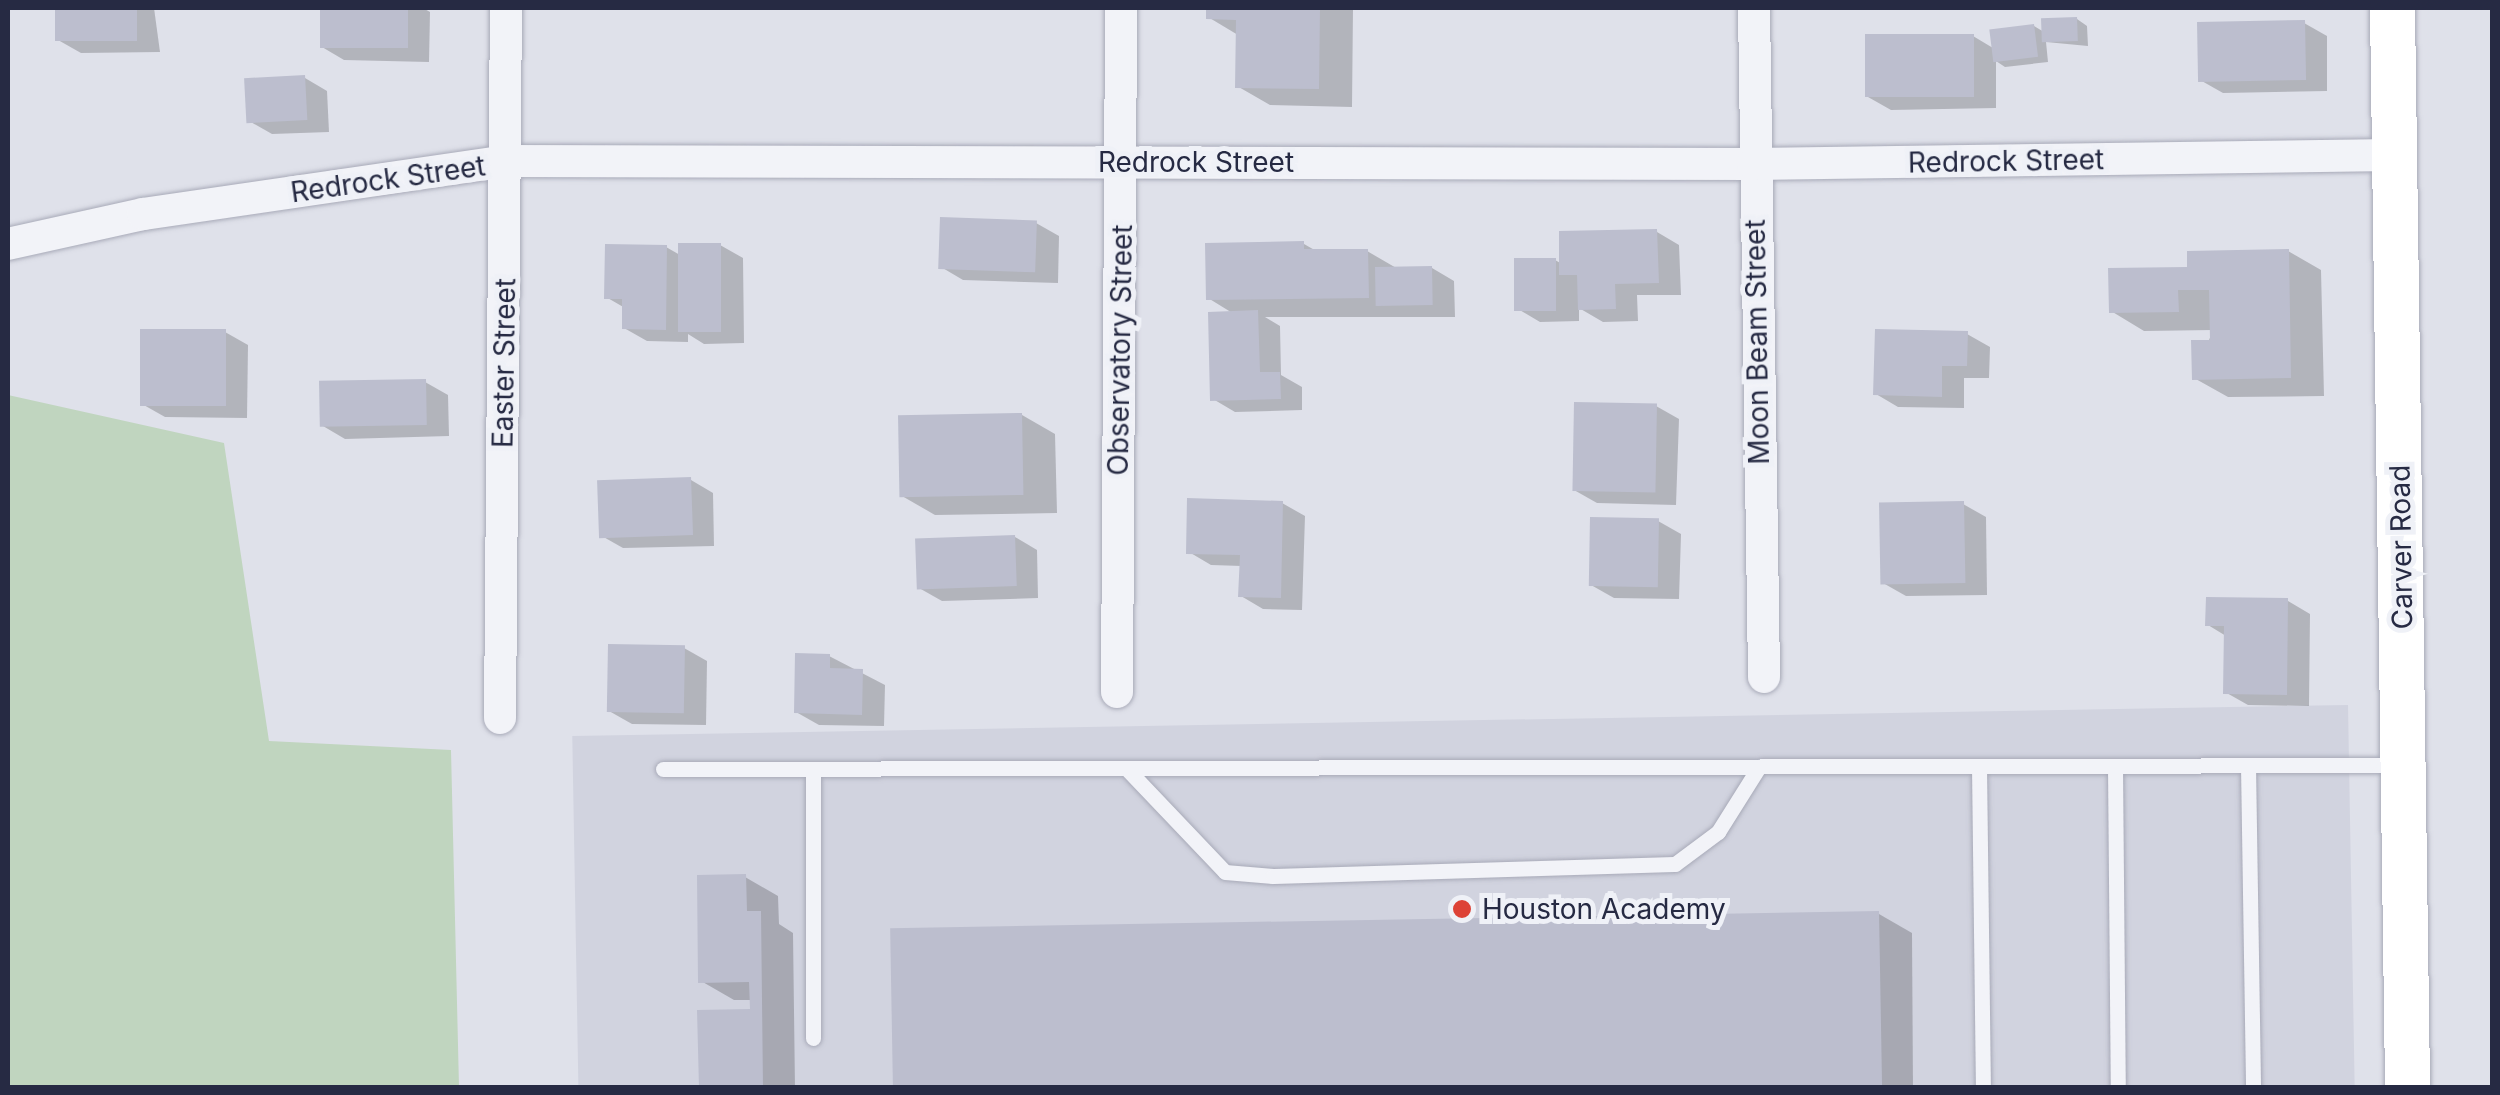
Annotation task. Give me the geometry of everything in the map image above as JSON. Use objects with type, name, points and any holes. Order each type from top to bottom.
[{"type":"street","name":"Easter Street","points":[[500,718],[506,8]]},
{"type":"street","name":"Observatory Street","points":[[1117,692],[1121,8]]},
{"type":"street","name":"Moon Beam Street","points":[[1754,8],[1753,164],[1764,676]]},
{"type":"street","name":"Carver Road","points":[[2392,8],[2406,765],[2407,1088]]},
{"type":"street","name":"Redrock Street","points":[[8,244],[142,214],[506,162],[1753,164],[2392,155]]},
{"type":"lane","points":[[2248,765],[2253,1088]]},
{"type":"lane","points":[[663,769],[2406,765]]},
{"type":"lane","points":[[1127,769],[1225,872],[1273,876],[1675,864],[1718,832],[1759,766]]},
{"type":"lane","points":[[1978,766],[1983,1088]]},
{"type":"lane","points":[[2115,766],[2118,1088]]},
{"type":"lane","points":[[813,769],[813,1038]]},
{"type":"shaded area","name":"Houston Academy","points":[[2348,705],[2355,1087],[578,1088],[572,736]]},
{"type":"green space","points":[[8,395],[224,443],[269,741],[451,750],[459,1087],[8,1087]]},
{"type":"building","points":[[55,8],[137,8],[137,41],[55,41]]},
{"type":"building","points":[[320,8],[408,8],[408,48],[320,48]]},
{"type":"building","points":[[1206,8],[1320,8],[1319,89],[1235,88],[1236,20],[1206,19]]},
{"type":"building","points":[[2077,17],[2078,41],[2042,42],[2041,18]]},
{"type":"building","points":[[2305,20],[2306,80],[2198,82],[2197,22]]},
{"type":"building","points":[[2034,24],[2038,57],[1993,62],[1989,29]]},
{"type":"building","points":[[1865,34],[1974,34],[1974,97],[1865,97]]},
{"type":"building","points":[[305,75],[307,120],[246,123],[244,78]]},
{"type":"building","points":[[940,217],[1037,220],[1035,272],[938,269]]},
{"type":"building","points":[[1657,229],[1659,283],[1615,284],[1616,309],[1578,310],[1577,275],[1559,275],[1559,231]]},
{"type":"building","points":[[1304,241],[1304,249],[1368,249],[1369,298],[1206,300],[1205,243]]},
{"type":"building","points":[[678,243],[721,243],[721,332],[678,332]]},
{"type":"building","points":[[605,244],[667,245],[666,330],[622,329],[622,299],[604,299]]},
{"type":"building","points":[[2289,249],[2291,378],[2192,380],[2191,340],[2210,340],[2209,290],[2178,290],[2179,312],[2109,313],[2108,268],[2187,267],[2187,251]]},
{"type":"building","points":[[1514,258],[1556,258],[1556,311],[1514,311]]},
{"type":"building","points":[[1432,266],[1433,305],[1376,306],[1375,267]]},
{"type":"building","points":[[1258,310],[1260,372],[1280,372],[1281,399],[1210,401],[1208,312]]},
{"type":"building","points":[[140,329],[226,329],[226,406],[140,406]]},
{"type":"building","points":[[1875,329],[1968,331],[1967,366],[1942,366],[1942,397],[1873,395]]},
{"type":"building","points":[[426,379],[427,425],[320,427],[319,381]]},
{"type":"building","points":[[1574,402],[1657,403],[1655,492],[1572,491]]},
{"type":"building","points":[[1022,413],[1023,495],[899,497],[898,415]]},
{"type":"building","points":[[691,477],[693,535],[599,538],[597,480]]},
{"type":"building","points":[[1187,498],[1283,501],[1281,598],[1238,597],[1240,555],[1186,554]]},
{"type":"building","points":[[1964,501],[1965,583],[1880,584],[1879,502]]},
{"type":"building","points":[[1590,517],[1659,518],[1658,587],[1589,586]]},
{"type":"building","points":[[1015,535],[1017,586],[917,589],[915,538]]},
{"type":"building","points":[[2206,597],[2288,598],[2287,695],[2223,694],[2224,626],[2205,626]]},
{"type":"building","points":[[608,644],[685,645],[684,713],[607,712]]},
{"type":"building","points":[[795,653],[830,654],[830,668],[863,669],[862,715],[794,713]]},
{"type":"building","points":[[746,874],[747,911],[761,911],[763,1088],[699,1088],[697,1010],[750,1009],[749,982],[698,983],[697,875]]},
{"type":"building","points":[[1879,911],[1882,1088],[893,1088],[890,928]]},
{"type":"place","name":"Houston Academy","points":[[1462,909]]}]
